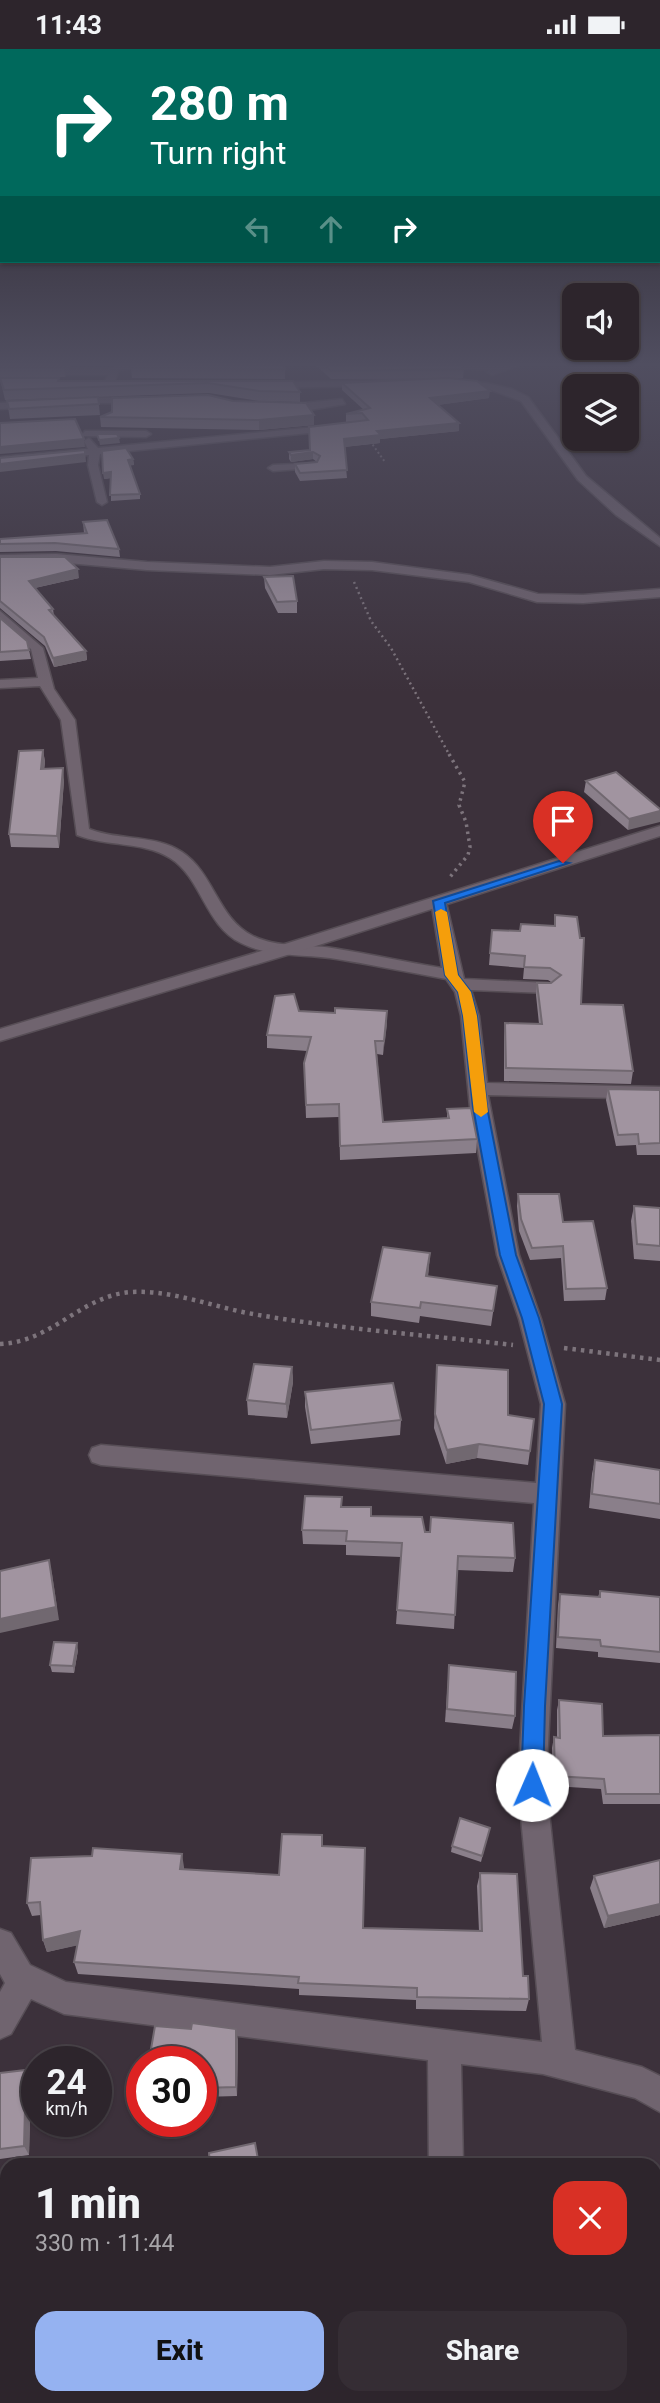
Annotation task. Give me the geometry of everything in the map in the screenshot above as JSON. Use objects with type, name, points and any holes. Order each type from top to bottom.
[{"type":"street","points":[[95,472],[102,502]]},
{"type":"street","points":[[577,472],[660,543]]},
{"type":"street","points":[[0,559],[56,558],[147,566],[270,571],[348,565],[470,579],[537,598],[583,599],[660,593]]},
{"type":"street","points":[[4,622],[37,648],[46,682],[70,726],[76,804],[82,832],[104,841],[155,847],[175,853],[194,875],[224,921],[252,943],[455,980],[548,988]]},
{"type":"street","points":[[0,684],[46,682]]},
{"type":"street","points":[[0,1035],[291,948],[660,831]]},
{"type":"street","points":[[446,899],[455,980],[464,992],[470,1016],[478,1089],[508,1255],[538,1345],[553,1404],[534,1706],[532,1785],[560,2062]]},
{"type":"street","points":[[478,1089],[660,1093]]},
{"type":"street","points":[[101,1455],[549,1494]]},
{"type":"street","points":[[0,1944],[19,1976],[64,1998],[560,2062],[642,2083],[660,2095]]},
{"type":"street","points":[[0,2023],[25,1979]]},
{"type":"street","points":[[444,2045],[446,2158]]},
{"type":"path","points":[[348,565],[371,621],[391,648],[464,782],[459,806],[466,822],[470,847],[468,855],[449,879],[446,899]]},
{"type":"path","points":[[0,1343],[36,1338],[92,1303],[139,1292],[158,1292],[253,1314],[496,1344],[538,1345],[660,1360]]},
{"type":"building","points":[[103,472],[132,472],[140,494],[110,495],[111,472]]},
{"type":"building","points":[[107,520],[119,549],[55,543],[0,544],[0,539],[87,533],[83,522]]},
{"type":"building","points":[[0,557],[65,557],[78,569],[29,581],[53,609],[49,610],[86,651],[53,658],[44,637],[0,601]]},
{"type":"building","points":[[293,576],[297,601],[277,602],[264,577]]},
{"type":"building","points":[[0,618],[27,641],[29,650],[0,652]]},
{"type":"building","points":[[43,750],[41,769],[63,768],[57,836],[9,834],[19,751]]},
{"type":"building","points":[[616,772],[660,811],[629,819],[586,781]]},
{"type":"building","points":[[555,915],[577,917],[580,938],[584,938],[581,1004],[623,1005],[633,1071],[506,1068],[505,1023],[542,1024],[537,983],[551,983],[561,975],[550,968],[524,967],[525,956],[490,953],[492,930],[520,931],[521,924],[555,926]]},
{"type":"building","points":[[294,994],[299,1011],[335,1013],[335,1008],[387,1011],[384,1041],[375,1041],[383,1122],[449,1118],[447,1109],[471,1108],[477,1139],[340,1146],[339,1104],[306,1105],[304,1063],[311,1037],[267,1035],[275,996]]},
{"type":"building","points":[[608,1089],[660,1090],[660,1143],[639,1144],[638,1134],[618,1135]]},
{"type":"building","points":[[518,1194],[559,1194],[563,1222],[593,1221],[607,1288],[566,1289],[563,1246],[532,1248],[521,1219]]},
{"type":"building","points":[[634,1206],[660,1208],[660,1246],[637,1244]]},
{"type":"building","points":[[383,1247],[430,1253],[426,1276],[497,1286],[493,1311],[421,1302],[420,1308],[371,1302]]},
{"type":"building","points":[[254,1364],[292,1367],[286,1404],[247,1400]]},
{"type":"building","points":[[437,1365],[508,1370],[508,1415],[534,1419],[530,1451],[479,1444],[447,1450],[435,1414]]},
{"type":"building","points":[[393,1383],[401,1420],[311,1430],[305,1392]]},
{"type":"building","points":[[595,1460],[660,1470],[660,1504],[592,1494]]},
{"type":"building","points":[[305,1496],[342,1497],[341,1507],[371,1507],[371,1516],[422,1517],[425,1532],[430,1532],[431,1517],[513,1523],[515,1558],[458,1556],[455,1615],[397,1610],[402,1543],[346,1541],[347,1531],[302,1530]]},
{"type":"building","points":[[49,1560],[56,1607],[0,1619],[0,1571]]},
{"type":"building","points":[[600,1591],[660,1597],[660,1652],[601,1646],[600,1640],[558,1637],[560,1594],[600,1597]]},
{"type":"building","points":[[54,1642],[77,1643],[73,1666],[50,1665]]},
{"type":"building","points":[[449,1665],[516,1672],[515,1716],[447,1709]]},
{"type":"building","points":[[559,1700],[602,1704],[603,1736],[660,1735],[660,1794],[606,1794],[604,1779],[555,1776],[554,1737],[560,1738]]},
{"type":"building","points":[[460,1818],[490,1828],[482,1856],[452,1846]]},
{"type":"building","points":[[282,1834],[322,1835],[322,1846],[365,1848],[363,1928],[482,1931],[480,1873],[517,1874],[523,1976],[528,1976],[529,1999],[417,1997],[417,1988],[298,1983],[299,1977],[74,1962],[80,1931],[43,1940],[40,1902],[27,1903],[31,1858],[92,1856],[93,1848],[182,1854],[180,1869],[279,1875]]},
{"type":"building","points":[[660,1860],[660,1904],[608,1916],[594,1876]]},
{"type":"building","points":[[192,2023],[236,2029],[236,2087],[217,2088],[217,2046],[152,2046],[155,2026],[191,2029]]},
{"type":"building","points":[[21,2071],[21,2137],[24,2137],[24,2146],[0,2149],[0,2073]]},
{"type":"building","points":[[255,2143],[258,2158],[209,2158],[209,2153]]},
{"type":"slow traffic","points":[[441,912],[452,975],[464,992],[470,1016],[481,1112]]},
{"type":"route","points":[[532,1785],[534,1706],[553,1439],[553,1404],[530,1318],[508,1255],[480,1107],[470,1016],[464,992],[452,975],[439,901],[563,863]]}]
